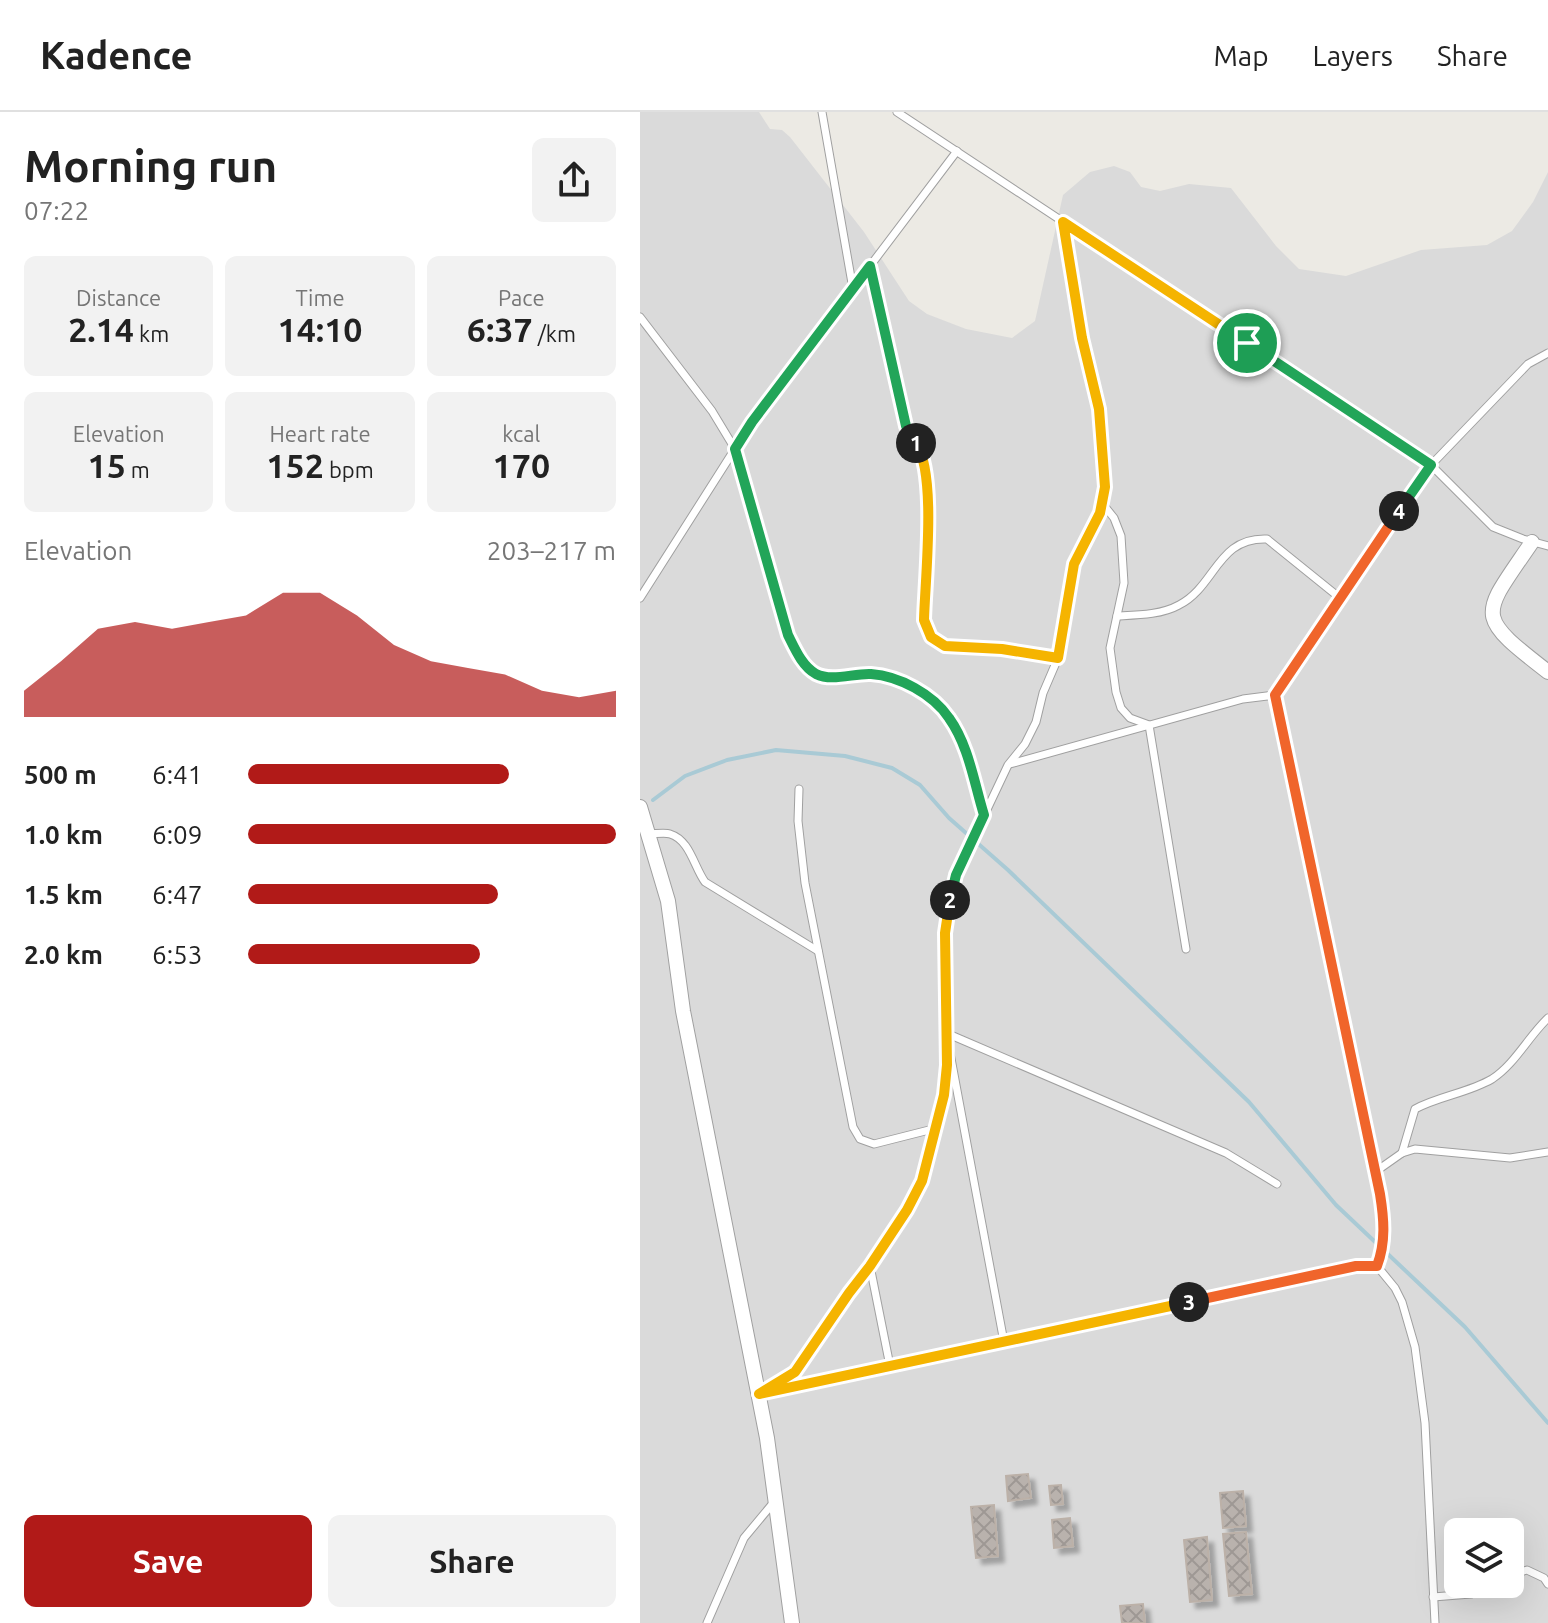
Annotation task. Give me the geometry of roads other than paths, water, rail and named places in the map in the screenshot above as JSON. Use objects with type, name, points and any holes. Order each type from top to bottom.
[{"type":"street","points":[[1532,542],[1492,602],[1492,620],[1506,640],[1548,672]]},
{"type":"street","points":[[640,807],[668,901],[683,1011],[759,1394],[792,1623]]},
{"type":"lane","points":[[822,112],[853,289]]},
{"type":"lane","points":[[897,112],[1431,465],[1493,527],[1548,546]]},
{"type":"lane","points":[[640,598],[752,422],[957,151]]},
{"type":"lane","points":[[759,1394],[795,1372],[870,1266],[922,1181],[944,1095],[945,933],[956,875],[1008,765],[1025,744],[1036,722],[1043,693],[1058,658],[1074,564],[1102,503],[1105,487],[1099,409],[1082,338],[1063,222]]},
{"type":"lane","points":[[870,266],[906,426],[922,452],[926,470],[924,620],[931,637],[945,646],[1002,649],[1058,658]]},
{"type":"lane","points":[[640,317],[712,411],[735,449],[788,635],[798,656],[817,675],[841,677],[871,674],[900,681],[930,698],[948,717],[964,745],[984,815]]},
{"type":"lane","points":[[1377,1266],[1384,1239],[1384,1218],[1275,695],[1431,465],[1528,364],[1548,353]]},
{"type":"lane","points":[[1102,503],[1114,518],[1121,536],[1124,583],[1110,648],[1116,692],[1121,708],[1130,718],[1149,725]]},
{"type":"lane","points":[[1117,616],[1143,615],[1181,605],[1239,543],[1252,538],[1274,543],[1340,598]]},
{"type":"lane","points":[[1008,765],[1243,699],[1275,695]]},
{"type":"lane","points":[[1149,725],[1186,949]]},
{"type":"lane","points":[[799,789],[801,852],[853,1127],[860,1139],[874,1144],[937,1128]]},
{"type":"lane","points":[[649,834],[670,833],[685,844],[705,882],[818,951]]},
{"type":"lane","points":[[1402,1153],[1415,1109],[1433,1099],[1476,1087],[1492,1078],[1505,1069],[1548,1018]]},
{"type":"lane","points":[[946,1033],[1226,1153],[1277,1184]]},
{"type":"lane","points":[[946,1033],[1004,1342]]},
{"type":"lane","points":[[1375,1172],[1402,1153],[1415,1149],[1510,1158],[1548,1152]]},
{"type":"lane","points":[[870,1266],[890,1366]]},
{"type":"lane","points":[[759,1394],[1356,1266],[1377,1266]]},
{"type":"lane","points":[[1377,1266],[1402,1302],[1415,1347],[1425,1423],[1435,1623]]},
{"type":"lane","points":[[707,1623],[744,1538],[776,1501]]},
{"type":"lane","points":[[1524,1571],[1544,1578],[1548,1584]]},
{"type":"lane","points":[[1433,1597],[1444,1596]]},
{"type":"waterway","points":[[653,800],[685,776],[727,760],[776,750],[845,756],[892,768],[920,785],[949,818],[1008,870],[1249,1102],[1336,1205],[1465,1327],[1548,1423]]}]
